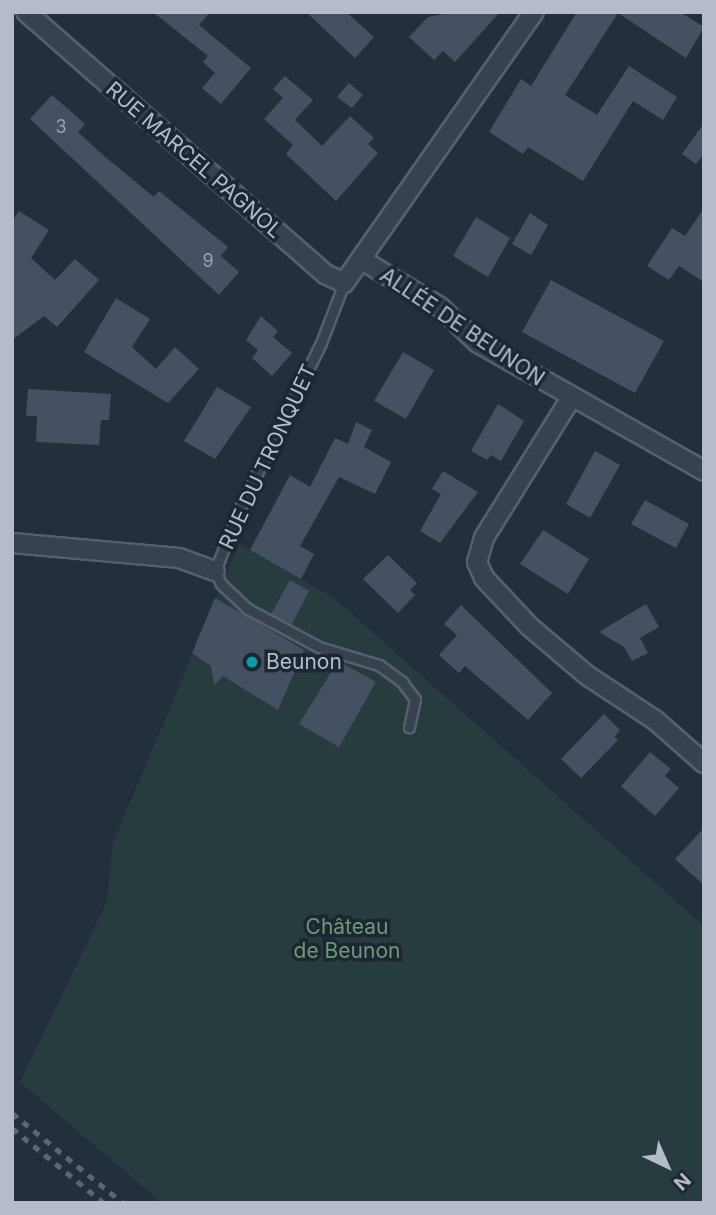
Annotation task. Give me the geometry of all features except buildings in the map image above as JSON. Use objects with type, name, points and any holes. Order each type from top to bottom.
[{"type":"street","name":"RUE MARCEL PAGNOL","points":[[26,12],[324,274],[344,283]]},
{"type":"street","points":[[344,283],[534,12]]},
{"type":"street","name":"ALLÉE DE BEUNON","points":[[362,260],[440,307],[478,343],[571,398]]},
{"type":"street","points":[[704,471],[571,398],[484,538],[477,562],[484,578],[530,627],[587,676],[655,720],[704,763]]},
{"type":"street","points":[[12,543],[179,558],[215,571]]},
{"type":"lane","name":"RUE DU TRONQUET","points":[[344,283],[321,343],[238,512],[215,571],[222,584],[248,609],[319,647],[379,665],[402,682],[415,699],[409,727]]},
{"type":"green space","name":"Château de Beunon","points":[[239,544],[334,598],[704,926],[704,1203],[162,1203],[20,1082],[107,902],[113,843]]},
{"type":"railway","points":[[12,1113],[123,1203]]},
{"type":"railway","points":[[12,1128],[104,1203]]},
{"type":"place","name":"Beunon","points":[[252,662]]}]
